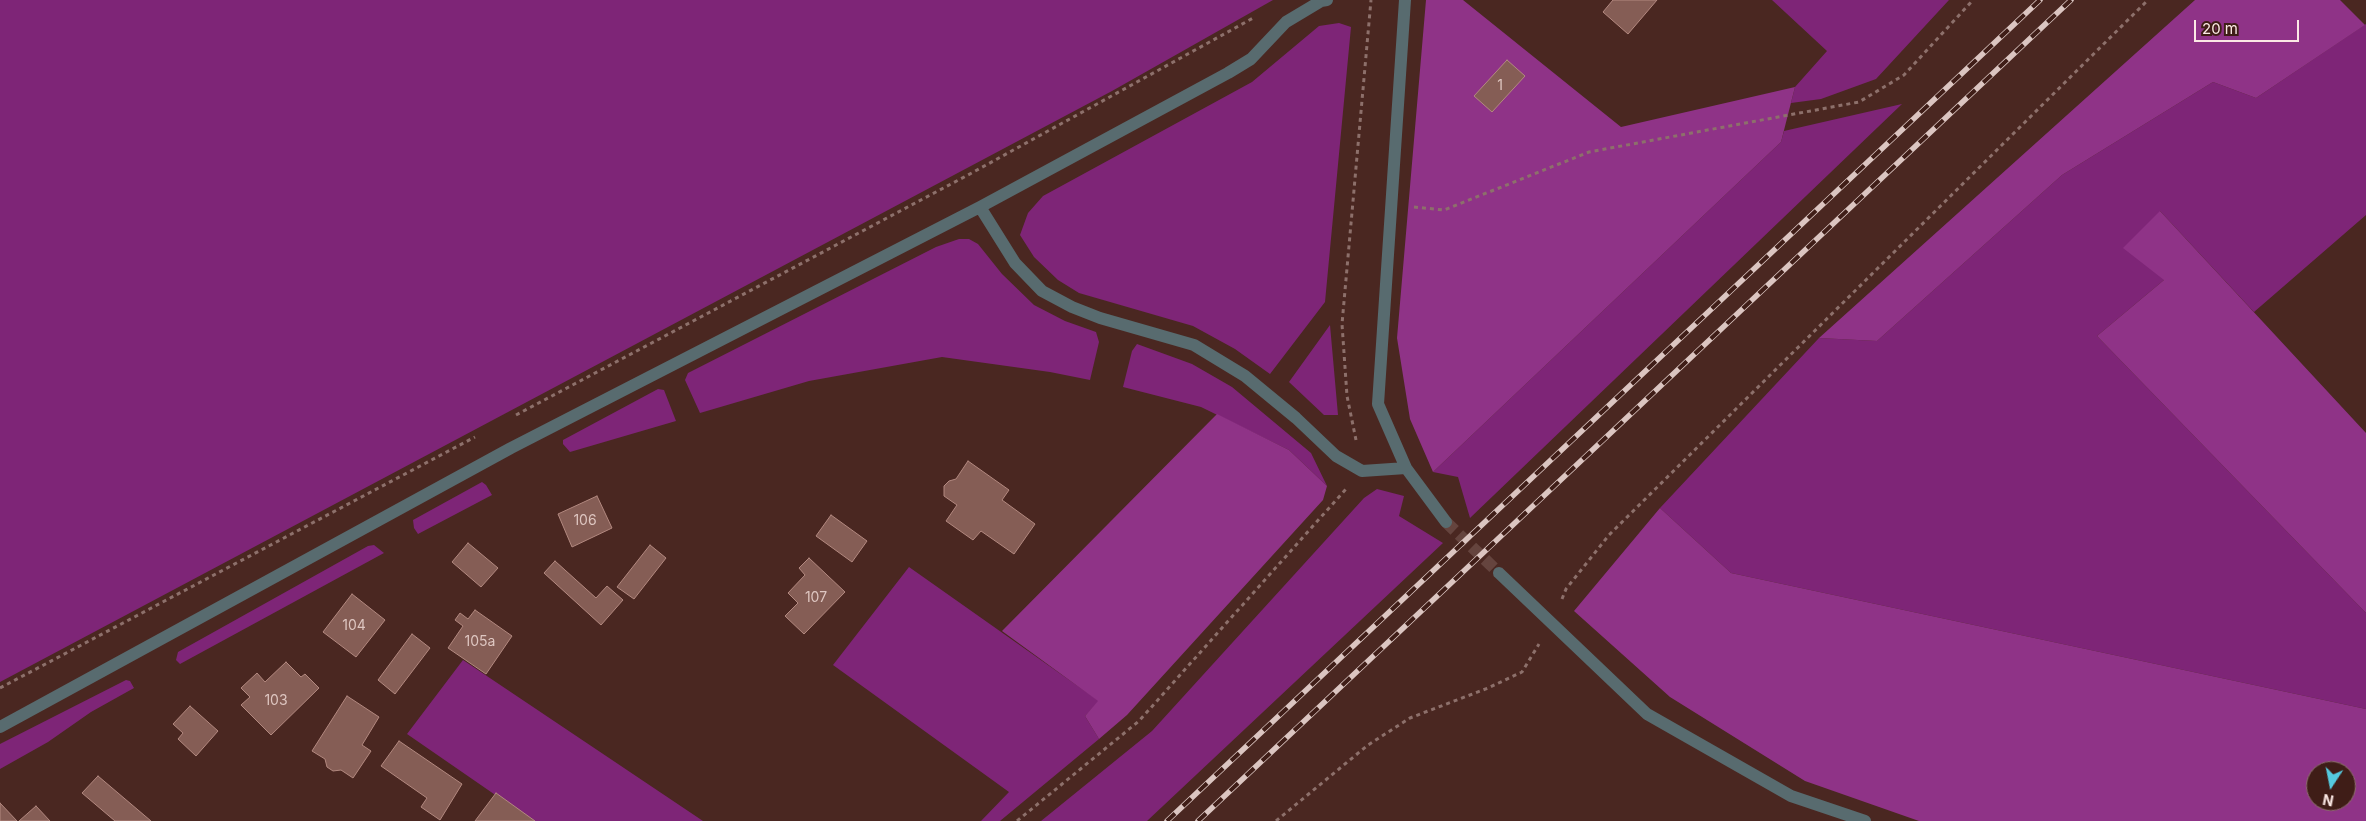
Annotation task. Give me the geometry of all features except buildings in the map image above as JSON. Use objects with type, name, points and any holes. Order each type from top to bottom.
[{"type":"street","points":[[0,727],[512,448],[980,207],[1228,73],[1251,59],[1286,22],[1327,0]]},
{"type":"street","points":[[1405,0],[1378,404],[1406,468],[1446,522]]},
{"type":"street","points":[[980,207],[1014,263],[1042,291],[1086,313],[1194,345],[1245,376],[1296,418],[1336,456],[1362,471],[1406,468]]},
{"type":"street","points":[[1499,573],[1647,714],[1791,796],[1865,821]]},
{"type":"path","points":[[1017,821],[1139,721],[1362,471],[1347,396],[1342,324],[1371,0]]},
{"type":"path","points":[[1391,204],[1444,210],[1589,152],[1859,102],[1904,75],[1973,0]]},
{"type":"path","points":[[1276,821],[1368,746],[1410,718],[1488,688],[1522,672],[1552,623],[1566,589],[1609,536],[2148,0]]},
{"type":"path","points":[[515,416],[968,175],[1260,14]]},
{"type":"path","points":[[0,688],[480,434]]},
{"type":"shaded area","points":[[0,0],[1273,0],[1112,91],[0,682]]},
{"type":"shaded area","points":[[1426,0],[1463,0],[1621,127],[1795,87],[1781,142],[1433,472],[1410,419],[1397,338]]},
{"type":"shaded area","points":[[1772,0],[1949,0],[1876,79],[1821,99],[1791,103],[1795,87],[1827,51]]},
{"type":"shaded area","points":[[2195,0],[2340,0],[2365,25],[2256,98],[2213,82],[2062,175],[1877,341],[1819,338]]},
{"type":"shaded area","points":[[1339,23],[1351,27],[1325,302],[1270,374],[1235,349],[1193,326],[1079,293],[1058,280],[1034,257],[1020,235],[1028,213],[1043,196],[1252,82],[1319,26]]},
{"type":"shaded area","points":[[2366,24],[2366,215],[2254,312],[2160,211],[2164,280],[2097,336],[2366,613],[2366,709],[1731,573],[1660,508],[1819,338],[1877,341],[2062,175],[2213,82],[2256,98]]},
{"type":"shaded area","points":[[1902,104],[1470,518],[1458,477],[1433,472],[1781,142],[1784,131]]},
{"type":"shaded area","points":[[2160,211],[2366,433],[2366,613],[2097,336],[2164,280],[2123,248]]},
{"type":"shaded area","points":[[959,239],[969,239],[978,244],[1002,274],[1034,305],[1065,321],[1096,332],[1099,342],[1090,380],[1050,372],[942,357],[809,381],[700,413],[685,380],[688,373],[936,247]]},
{"type":"shaded area","points":[[1330,325],[1338,415],[1324,415],[1289,382]]},
{"type":"shaded area","points":[[1137,344],[1192,364],[1232,387],[1311,453],[1327,486],[1289,450],[1201,407],[1123,387],[1132,351]]},
{"type":"shaded area","points":[[658,389],[664,390],[676,421],[570,452],[563,444],[563,440]]},
{"type":"shaded area","points":[[1217,414],[1289,450],[1327,486],[1323,500],[1127,715],[1099,739],[1085,716],[1098,701],[1002,631]]},
{"type":"shaded area","points":[[482,482],[492,495],[418,534],[414,528],[413,520]]},
{"type":"shaded area","points":[[1377,489],[1404,496],[1399,516],[1443,543],[1147,821],[1041,821],[1152,731],[1364,498]]},
{"type":"shaded area","points":[[1660,508],[1731,573],[2366,709],[2366,821],[1919,821],[1805,781],[1670,697],[1574,611]]},
{"type":"shaded area","points":[[374,545],[384,553],[180,664],[176,660],[178,652],[368,546]]},
{"type":"shaded area","points":[[909,567],[1099,701],[1085,716],[1099,739],[1000,821],[981,821],[1009,792],[833,665]]},
{"type":"shaded area","points":[[463,660],[703,821],[533,821],[407,734]]},
{"type":"shaded area","points":[[126,680],[130,681],[134,688],[91,712],[48,742],[0,769],[0,744]]},
{"type":"tunnel","points":[[1446,522],[1499,573]]},
{"type":"railway","points":[[1167,821],[2040,0]]},
{"type":"railway","points":[[1198,821],[2071,0]]}]
